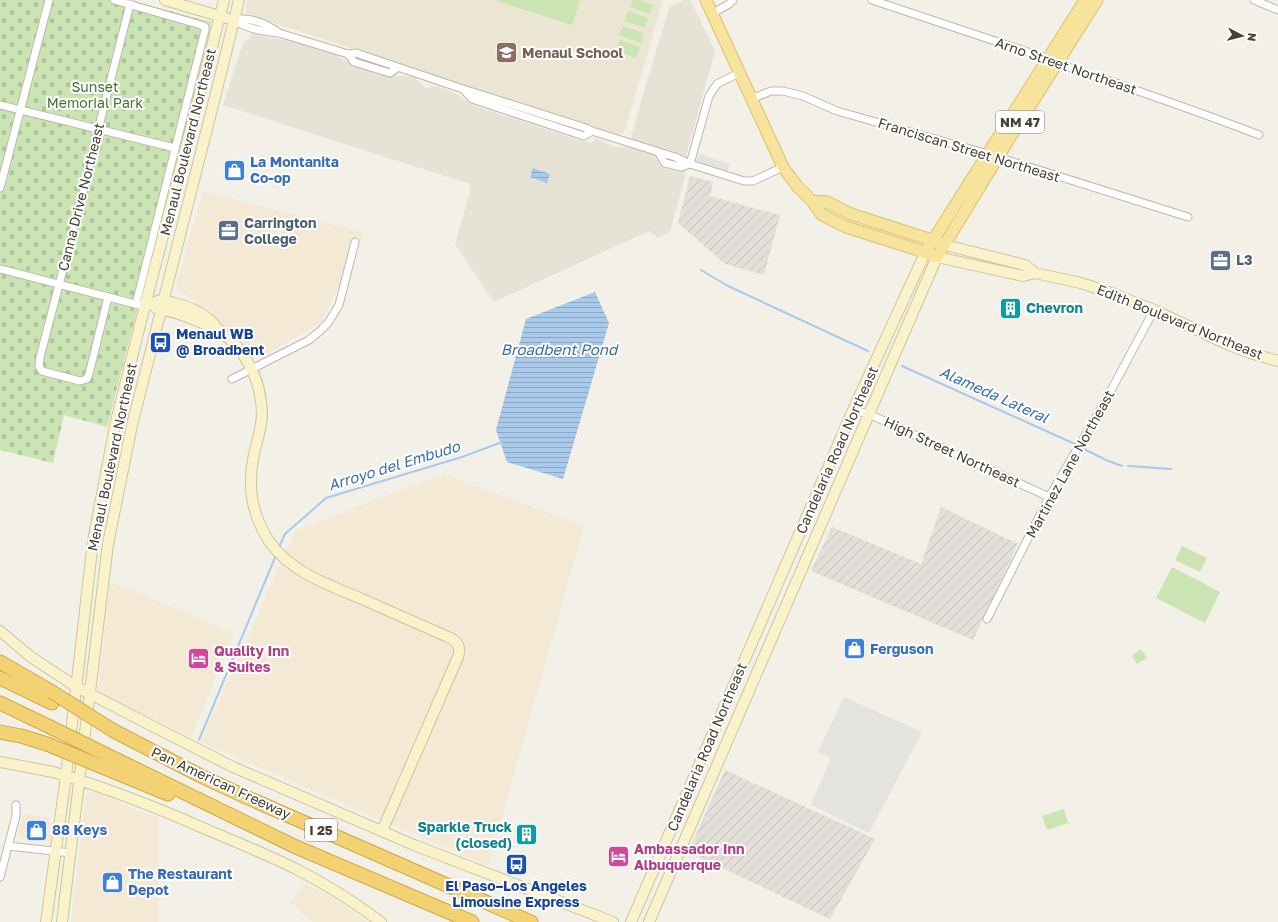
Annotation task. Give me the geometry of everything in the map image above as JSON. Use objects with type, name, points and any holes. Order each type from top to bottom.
[{"type":"highway","points":[[0,662],[52,697]]},
{"type":"highway","points":[[0,678],[52,697]]},
{"type":"highway","name":"Pan American Freeway","points":[[52,697],[114,731],[214,782],[531,922]]},
{"type":"highway","name":"Pan American Freeway","points":[[0,703],[48,726],[107,762],[296,847],[472,922]]},
{"type":"highway","points":[[3,733],[47,744],[107,762]]},
{"type":"main road","points":[[165,0],[234,20]]},
{"type":"main road","name":"Menaul Boulevard Northeast","points":[[46,922],[66,776],[75,686],[93,541],[116,421],[140,305],[224,0]]},
{"type":"main road","name":"Menaul Boulevard Northeast","points":[[62,922],[108,544],[132,425],[239,0]]},
{"type":"main road","name":"Edith Boulevard Northeast","points":[[706,0],[783,167],[797,186],[812,200],[822,215],[846,227],[937,257],[1023,276],[1035,273],[1081,283],[1154,310],[1229,345],[1278,361]]},
{"type":"main road","name":"Candelaria Road Northeast","points":[[1053,61],[1086,0]]},
{"type":"main road","name":"Candelaria Road Northeast","points":[[649,922],[937,257],[993,156],[1053,61],[1097,0]]},
{"type":"main road","name":"Candelaria Road Northeast","points":[[631,922],[854,410],[925,253],[932,240],[993,156]]},
{"type":"main road","name":"Edith Boulevard Northeast","points":[[812,200],[827,202],[851,214],[944,245],[1025,265],[1035,273]]},
{"type":"main road","points":[[140,305],[182,305],[198,311],[229,338],[240,350],[251,368],[261,398],[262,416],[260,434],[252,466],[251,492],[258,520],[270,542],[286,559],[306,573],[327,584],[448,637],[454,640],[459,646],[460,651],[458,657],[382,831]]},
{"type":"main road","points":[[0,631],[31,657],[75,686],[233,767],[446,858],[613,922]]},
{"type":"main road","points":[[0,762],[80,780],[168,813],[296,869],[340,894],[381,922]]},
{"type":"main road","points":[[655,909],[656,922]]},
{"type":"street","points":[[0,188],[49,0]]},
{"type":"street","points":[[0,269],[140,305],[175,148],[205,27],[114,0]]},
{"type":"street","points":[[713,13],[733,0]]},
{"type":"street","name":"Arno Street Northeast","points":[[872,0],[1105,79],[1208,115],[1259,135]]},
{"type":"street","points":[[1254,0],[1278,10]]},
{"type":"street","name":"Canna Drive Northeast","points":[[108,297],[89,374],[86,379],[80,381],[42,371],[39,366],[40,357],[60,285],[130,4]]},
{"type":"street","points":[[234,20],[240,24],[268,32],[279,33],[348,54],[354,62],[390,73],[397,68],[463,89],[472,99],[584,136],[592,131],[659,153],[665,163],[681,167],[690,164],[744,181],[753,181],[783,167]]},
{"type":"street","points":[[690,164],[709,96],[717,84],[739,73]]},
{"type":"street","name":"Franciscan Street Northeast","points":[[752,99],[771,91],[783,91],[803,96],[837,111],[993,156],[1188,217]]},
{"type":"street","points":[[0,105],[175,148]]},
{"type":"street","points":[[232,379],[298,345],[320,331],[328,323],[339,305],[356,242]]},
{"type":"street","name":"Martinez Lane Northeast","points":[[987,619],[1049,497],[1107,398],[1154,310]]},
{"type":"street","name":"High Street Northeast","points":[[854,410],[869,414],[1049,497]]},
{"type":"street","points":[[0,877],[16,816],[16,805]]},
{"type":"street","points":[[8,846],[71,853]]},
{"type":"shaded area","name":"Menaul School","points":[[248,0],[663,0],[625,130],[623,133],[616,135],[247,14],[246,7]]},
{"type":"shaded area","points":[[684,0],[690,0],[692,3],[715,51],[687,152],[685,177],[670,232],[658,238],[649,231],[494,302],[455,244],[471,188],[469,187],[470,184],[223,105],[243,43],[250,38],[251,33],[286,40],[330,52],[357,67],[389,76],[407,76],[415,78],[426,88],[437,86],[455,93],[472,105],[576,139],[591,143],[596,138],[614,147],[627,147],[631,149],[632,135],[670,6]]},
{"type":"shaded area","points":[[699,154],[730,164],[727,173],[696,163]]},
{"type":"shaded area","points":[[690,176],[713,182],[710,196],[780,215],[764,275],[725,264],[678,223]]},
{"type":"shaded area","points":[[203,191],[364,233],[321,322],[262,357],[176,287]]},
{"type":"shaded area","points":[[443,474],[584,526],[488,866],[201,742],[295,531]]},
{"type":"shaded area","points":[[941,507],[1018,544],[973,640],[811,571],[832,527],[921,564]]},
{"type":"shaded area","points":[[110,583],[129,589],[234,633],[191,738],[99,692],[98,688]]},
{"type":"shaded area","points":[[844,697],[922,732],[869,833],[811,805],[831,758],[818,752]]},
{"type":"shaded area","points":[[725,770],[875,839],[830,919],[688,852]]},
{"type":"shaded area","points":[[92,792],[103,795],[134,810],[159,817],[159,922],[71,922],[85,800],[87,795]]},
{"type":"shaded area","points":[[25,813],[50,818],[50,821],[53,823],[51,839],[49,842],[19,838],[18,835],[22,816]]},
{"type":"shaded area","points":[[304,883],[331,897],[367,922],[312,922],[291,903]]},
{"type":"green space","name":"Sunset Memorial Park","points":[[0,0],[130,0],[211,22],[107,427],[64,415],[53,463],[0,450]]},
{"type":"green space","points":[[494,0],[580,0],[572,25]]},
{"type":"green space","points":[[633,0],[639,0],[653,5],[650,14],[630,7]]},
{"type":"green space","points":[[628,11],[648,18],[645,28],[624,21]]},
{"type":"green space","points":[[623,26],[644,33],[641,43],[619,35]]},
{"type":"green space","points":[[620,40],[640,47],[636,58],[616,51]]},
{"type":"green space","points":[[1182,546],[1207,558],[1200,572],[1175,560]]},
{"type":"green space","points":[[1172,567],[1220,592],[1205,623],[1156,598]]},
{"type":"green space","points":[[1141,649],[1147,658],[1137,664],[1132,656]]},
{"type":"green space","points":[[1064,809],[1068,823],[1047,830],[1042,816]]},
{"type":"water","points":[[533,168],[550,174],[547,183],[530,177]]},
{"type":"water","name":"Broadbent Pond","points":[[595,292],[609,323],[563,479],[507,462],[496,430],[526,319]]},
{"type":"waterway","points":[[701,270],[728,286],[868,351]]},
{"type":"waterway","name":"Alameda Lateral","points":[[902,366],[1077,445]]},
{"type":"waterway","name":"Arroyo del Embudo","points":[[279,547],[285,534],[326,498],[462,457],[502,442]]},
{"type":"waterway","points":[[1084,449],[1122,466]]},
{"type":"waterway","points":[[1128,466],[1171,469]]},
{"type":"waterway","name":"Arroyo del Embudo","points":[[199,740],[276,555]]},
{"type":"place","name":"Menaul School","points":[[507,53]]},
{"type":"place","name":"La Montanita Co-op","points":[[235,170]]},
{"type":"place","name":"Carrington College","points":[[229,231]]},
{"type":"place","name":"L3","points":[[1221,260]]},
{"type":"place","name":"Chevron","points":[[1010,308]]},
{"type":"place","name":"Menaul WB @ Broadbent","points":[[160,342]]},
{"type":"place","name":"Ferguson","points":[[855,649]]},
{"type":"place","name":"Quality Inn & Suites","points":[[199,659]]},
{"type":"place","name":"88 Keys","points":[[37,830]]},
{"type":"place","name":"Sparkle Truck (closed)","points":[[527,835]]},
{"type":"place","name":"Ambassador Inn Albuquerque","points":[[619,857]]},
{"type":"place","name":"El Paso–Los Angeles Limousine Express","points":[[516,864]]},
{"type":"place","name":"The Restaurant Depot","points":[[112,882]]}]
